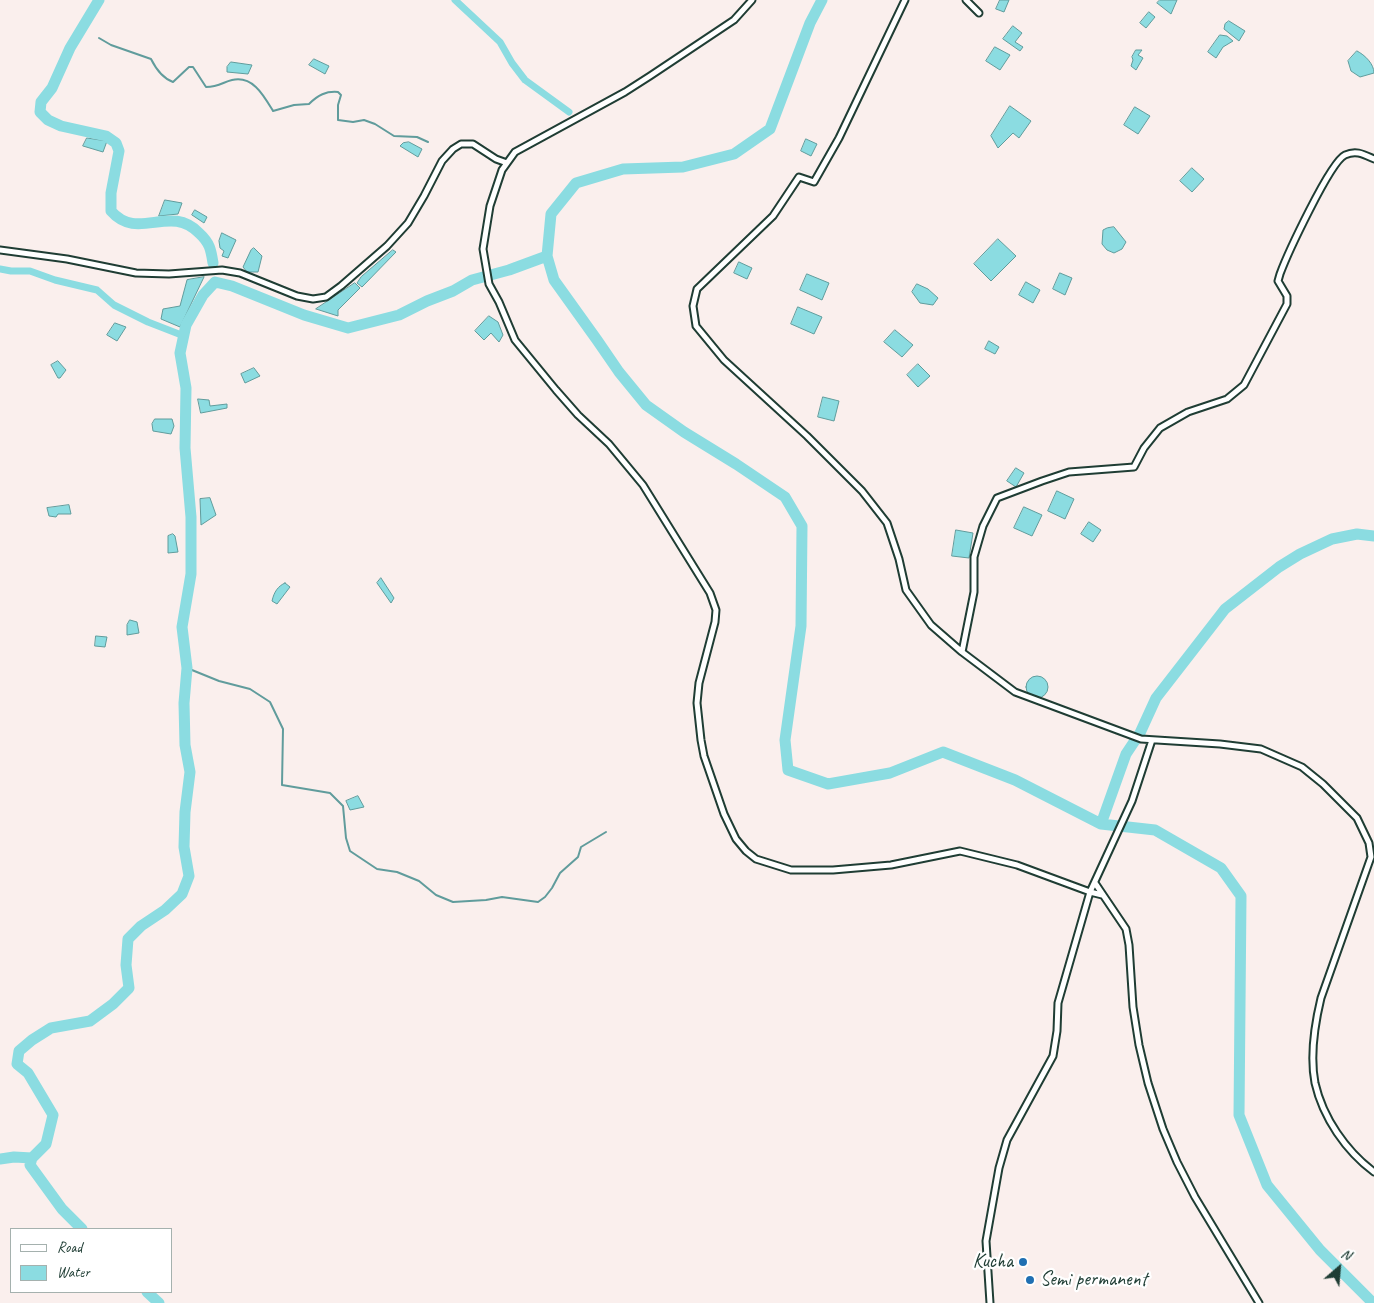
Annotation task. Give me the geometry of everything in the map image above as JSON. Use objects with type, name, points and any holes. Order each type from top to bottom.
[{"type":"street","points":[[752,0],[734,20],[625,92],[515,152],[502,170],[490,206],[483,249],[489,284],[500,302],[515,340],[578,415],[609,444],[643,485],[710,593],[716,610],[715,622],[699,683],[697,703],[704,756],[724,814],[736,839],[746,851],[756,859],[791,870],[833,870],[891,865],[960,850],[1017,865],[1102,895]]},
{"type":"street","points":[[905,0],[839,138],[814,182],[799,177],[773,216],[697,289],[693,306],[696,326],[724,360],[862,491],[888,522],[906,590],[930,625],[1015,692],[1141,739],[1220,744],[1261,749],[1302,767],[1340,800],[1356,818],[1369,843],[1371,857],[1321,998],[1316,1022],[1315,1082],[1328,1118],[1343,1141],[1374,1172]]},
{"type":"street","points":[[966,0],[979,13]]},
{"type":"street","points":[[0,250],[67,259],[136,273],[169,274],[222,270],[240,273],[297,296],[312,299],[326,297],[387,246],[408,223],[442,161],[453,149],[461,144],[473,144],[496,159],[507,163]]},
{"type":"street","points":[[962,652],[974,592],[974,557],[983,526],[997,498],[1069,472],[1134,467],[1144,448],[1160,428],[1188,412],[1227,399],[1244,386],[1287,304],[1287,296],[1278,281],[1280,274],[1309,211],[1326,180],[1343,156],[1357,152],[1374,158]]},
{"type":"street","points":[[990,1303],[986,1241],[1006,1140],[1053,1056],[1060,996],[1090,892],[1132,801],[1152,740]]},
{"type":"street","points":[[1095,883],[1126,929],[1130,945],[1133,1006],[1139,1045],[1148,1083],[1163,1129],[1176,1162],[1259,1303]]},
{"type":"water","points":[[1000,0],[1009,0],[1004,12],[996,9]]},
{"type":"water","points":[[1160,0],[1177,0],[1171,14],[1157,3]]},
{"type":"water","points":[[1149,12],[1155,17],[1146,28],[1140,23]]},
{"type":"water","points":[[1229,21],[1245,31],[1239,41],[1224,29],[1225,24]]},
{"type":"water","points":[[1013,26],[1022,33],[1015,42],[1023,47],[1020,51],[1003,39]]},
{"type":"water","points":[[1220,35],[1227,36],[1233,41],[1223,47],[1216,58],[1208,52]]},
{"type":"water","points":[[995,47],[1010,55],[1000,70],[986,61]]},
{"type":"water","points":[[1136,50],[1142,50],[1138,55],[1143,58],[1136,70],[1131,66],[1132,57]]},
{"type":"water","points":[[1357,51],[1369,60],[1374,73],[1360,77],[1351,71],[1348,61]]},
{"type":"water","points":[[314,59],[329,66],[325,74],[309,65]]},
{"type":"water","points":[[231,62],[252,65],[248,74],[227,72],[227,67]]},
{"type":"water","points":[[1010,106],[1031,121],[1019,138],[1013,133],[998,148],[991,136]]},
{"type":"water","points":[[1135,107],[1150,116],[1138,134],[1124,125]]},
{"type":"water","points":[[87,138],[107,141],[103,152],[83,146]]},
{"type":"water","points":[[806,139],[817,144],[811,156],[801,151]]},
{"type":"water","points":[[409,142],[422,149],[418,157],[400,146],[403,143]]},
{"type":"water","points":[[1192,168],[1204,179],[1192,192],[1180,181]]},
{"type":"water","points":[[165,200],[182,203],[178,214],[159,216]]},
{"type":"water","points":[[195,210],[207,217],[204,223],[192,215]]},
{"type":"water","points":[[1114,227],[1126,242],[1122,249],[1114,253],[1107,250],[1102,244],[1103,230]]},
{"type":"water","points":[[222,233],[236,240],[228,258],[222,256],[224,251],[220,248],[219,241]]},
{"type":"water","points":[[998,239],[1016,256],[991,281],[974,264]]},
{"type":"water","points":[[254,248],[262,256],[258,272],[247,272],[243,267],[251,250]]},
{"type":"water","points":[[393,250],[396,252],[362,287],[357,283],[361,277]]},
{"type":"water","points":[[739,262],[752,268],[747,279],[734,273]]},
{"type":"water","points":[[1060,273],[1072,278],[1065,295],[1053,289]]},
{"type":"water","points":[[807,274],[829,283],[822,300],[800,290]]},
{"type":"water","points":[[204,277],[180,327],[161,319],[163,309],[180,306],[187,280]]},
{"type":"water","points":[[1026,282],[1040,290],[1033,303],[1019,295]]},
{"type":"water","points":[[355,283],[360,288],[338,310],[338,316],[316,309]]},
{"type":"water","points":[[917,284],[928,289],[938,298],[933,305],[920,303],[912,292]]},
{"type":"water","points":[[798,307],[822,317],[814,334],[791,324]]},
{"type":"water","points":[[489,316],[498,322],[503,335],[499,342],[491,333],[484,340],[475,331]]},
{"type":"water","points":[[115,323],[126,327],[117,341],[107,335]]},
{"type":"water","points":[[895,330],[913,345],[902,357],[884,342]]},
{"type":"water","points":[[989,341],[999,347],[995,354],[985,349]]},
{"type":"water","points":[[58,361],[66,370],[60,378],[58,378],[51,365]]},
{"type":"water","points":[[918,364],[930,376],[918,387],[907,375]]},
{"type":"water","points":[[254,368],[260,376],[245,383],[241,374]]},
{"type":"water","points":[[823,397],[839,401],[834,421],[818,417]]},
{"type":"water","points":[[198,399],[209,400],[210,406],[227,404],[227,408],[201,413]]},
{"type":"water","points":[[155,419],[172,419],[174,426],[171,434],[153,431],[152,424]]},
{"type":"water","points":[[1016,468],[1024,473],[1016,487],[1007,481]]},
{"type":"water","points":[[1057,491],[1074,499],[1065,519],[1048,511]]},
{"type":"water","points":[[210,498],[216,515],[201,525],[200,499]]},
{"type":"water","points":[[69,505],[71,514],[58,514],[56,517],[49,516],[47,508]]},
{"type":"water","points":[[1024,507],[1042,515],[1032,536],[1014,528]]},
{"type":"water","points":[[1089,522],[1101,530],[1093,542],[1081,534]]},
{"type":"water","points":[[956,530],[973,533],[969,558],[952,556]]},
{"type":"water","points":[[173,534],[178,552],[168,553],[168,536]]},
{"type":"water","points":[[381,578],[394,598],[391,603],[377,583]]},
{"type":"water","points":[[285,583],[290,587],[277,604],[272,601],[274,595],[278,588]]},
{"type":"water","points":[[130,620],[137,622],[139,633],[127,635],[127,625]]},
{"type":"water","points":[[96,636],[107,637],[105,647],[95,646]]},
{"type":"water","points":[[1033,676],[1041,676],[1048,683],[1048,691],[1041,698],[1033,698],[1026,691],[1026,683]]},
{"type":"water","points":[[358,796],[364,807],[350,810],[346,801]]},
{"type":"waterway","points":[[99,0],[70,48],[52,88],[41,102],[40,112],[48,120],[61,126],[106,136],[116,143],[119,151],[111,193],[111,211],[121,220],[143,224],[177,221],[188,225],[208,243],[213,263]]},
{"type":"waterway","points":[[455,0],[500,42],[512,63],[525,80],[569,112]]},
{"type":"waterway","points":[[822,0],[810,23],[770,129],[734,154],[683,167],[623,169],[576,183],[551,214],[547,256],[554,280],[619,372],[646,405],[684,432],[785,497],[802,526],[801,626],[785,740],[788,770],[828,784],[890,773],[943,752],[1015,780],[1101,824],[1155,830],[1221,868],[1241,896],[1239,1115],[1267,1185],[1320,1250],[1373,1303]]},
{"type":"waterway","points":[[99,38],[111,45],[151,59],[160,73],[173,82],[189,67],[193,67],[206,87],[232,80],[246,81],[257,88],[273,111],[294,105],[309,104],[322,94],[338,92],[341,95],[338,105],[338,120],[353,122],[364,120],[375,124],[394,136],[417,137],[428,142]]},
{"type":"waterway","points":[[81,1228],[62,1209],[30,1165],[32,1158],[46,1144],[53,1115],[28,1073],[17,1064],[19,1051],[32,1040],[51,1028],[90,1021],[113,1004],[129,988],[126,965],[128,939],[141,926],[165,910],[182,894],[189,876],[184,847],[185,812],[190,772],[185,745],[184,703],[187,668],[182,627],[191,574],[191,517],[185,448],[186,388],[180,353],[186,325],[203,295],[215,282],[232,286],[304,315],[348,328],[399,315],[453,291],[472,280],[509,270],[547,256]]},
{"type":"waterway","points":[[0,269],[30,271],[55,280],[97,290],[114,305],[148,322],[184,336]]},
{"type":"waterway","points":[[1101,824],[1126,754],[1140,733],[1156,698],[1225,609],[1279,567],[1300,554],[1332,539],[1357,534],[1374,536]]},
{"type":"waterway","points":[[187,668],[219,681],[250,689],[270,702],[283,729],[282,785],[330,793],[343,806],[346,838],[350,851],[377,869],[397,872],[419,881],[436,895],[453,902],[502,897],[538,902],[552,888],[560,873],[578,857],[581,847],[606,832]]},
{"type":"waterway","points":[[0,1159],[14,1157],[32,1158]]},
{"type":"waterway","points":[[148,1293],[159,1303]]},
{"type":"place","name":"Kucha","points":[[1023,1262]]},
{"type":"place","name":"Semi permanent","points":[[1030,1280]]}]
